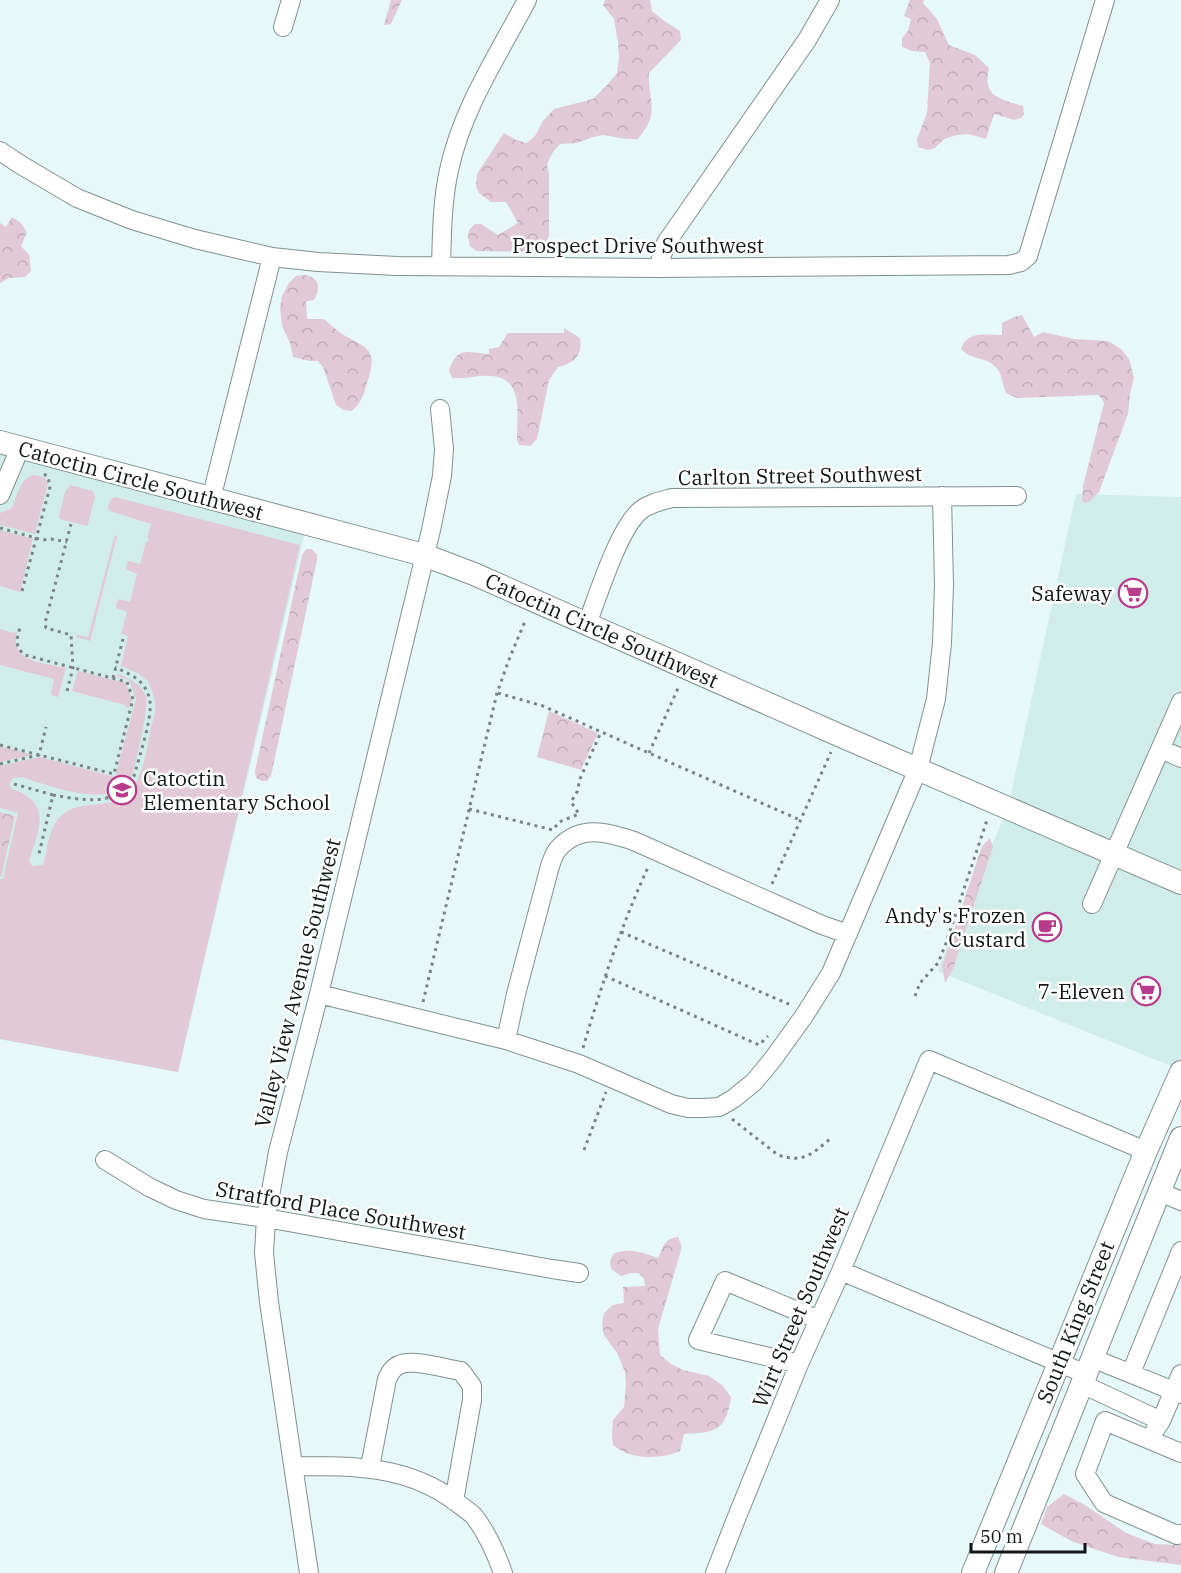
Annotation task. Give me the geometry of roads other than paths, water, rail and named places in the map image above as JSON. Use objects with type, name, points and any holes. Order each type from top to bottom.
[{"type":"main road","name":"Catoctin Circle Southwest","points":[[10,445],[424,555],[474,574],[1181,883]]},
{"type":"main road","name":"South King Street","points":[[973,1573],[1058,1362],[1181,1072]]},
{"type":"main road","name":"South King Street","points":[[1006,1573],[1181,1138]]},
{"type":"street","points":[[284,27],[291,0]]},
{"type":"street","points":[[441,266],[443,212],[449,170],[459,138],[471,105],[527,0]]},
{"type":"street","points":[[658,268],[666,243],[807,40],[830,0]]},
{"type":"street","name":"Prospect Drive Southwest","points":[[0,151],[77,198],[132,220],[195,239],[272,257],[397,266],[658,268],[1010,265],[1021,262],[1028,256],[1105,0]]},
{"type":"street","points":[[212,499],[272,257]]},
{"type":"street","name":"Valley View Avenue Southwest","points":[[309,1573],[269,1302],[264,1253],[266,1218],[278,1152],[319,994],[442,476],[444,448],[440,409]]},
{"type":"street","points":[[0,495],[10,445]]},
{"type":"street","points":[[319,994],[506,1040],[579,1064],[671,1104],[688,1108],[719,1107],[733,1099],[754,1082],[772,1059],[804,1016],[831,973],[918,769],[936,699],[942,643],[944,585],[942,496]]},
{"type":"street","name":"Carlton Street Southwest","points":[[587,624],[625,531],[642,509],[656,502],[672,498],[1017,496]]},
{"type":"street","points":[[1092,904],[1181,702]]},
{"type":"street","points":[[1161,749],[1181,758]]},
{"type":"street","points":[[506,1040],[550,866],[557,849],[571,838],[590,831],[609,832],[634,841],[822,925],[848,934]]},
{"type":"street","name":"Wirt Street Southwest","points":[[715,1573],[799,1364],[841,1271],[929,1060],[1146,1151]]},
{"type":"street","name":"Stratford Place Southwest","points":[[105,1160],[149,1187],[176,1200],[204,1209],[266,1218],[540,1268],[579,1272]]},
{"type":"street","points":[[1160,1192],[1181,1201]]},
{"type":"street","points":[[1131,1373],[1181,1251]]},
{"type":"street","points":[[841,1271],[1087,1372],[1161,1421]]},
{"type":"street","points":[[799,1364],[698,1340],[725,1281],[819,1320]]},
{"type":"street","points":[[370,1467],[387,1379],[392,1369],[411,1362],[461,1371],[472,1386],[472,1400],[454,1501]]},
{"type":"street","points":[[1087,1372],[1131,1373],[1177,1393]]},
{"type":"street","points":[[1149,1439],[1177,1393],[1181,1374]]},
{"type":"street","points":[[1181,1453],[1106,1421],[1085,1473],[1104,1503],[1177,1535],[1181,1534]]},
{"type":"street","points":[[294,1466],[370,1467],[439,1489],[473,1516],[495,1550],[503,1573]]},
{"type":"place","name":"Safeway","points":[[1133,593]]},
{"type":"place","name":"Catoctin Elementary School","points":[[122,790]]},
{"type":"place","name":"Andy's Frozen Custard","points":[[1047,927]]},
{"type":"place","name":"7-Eleven","points":[[1146,991]]}]
